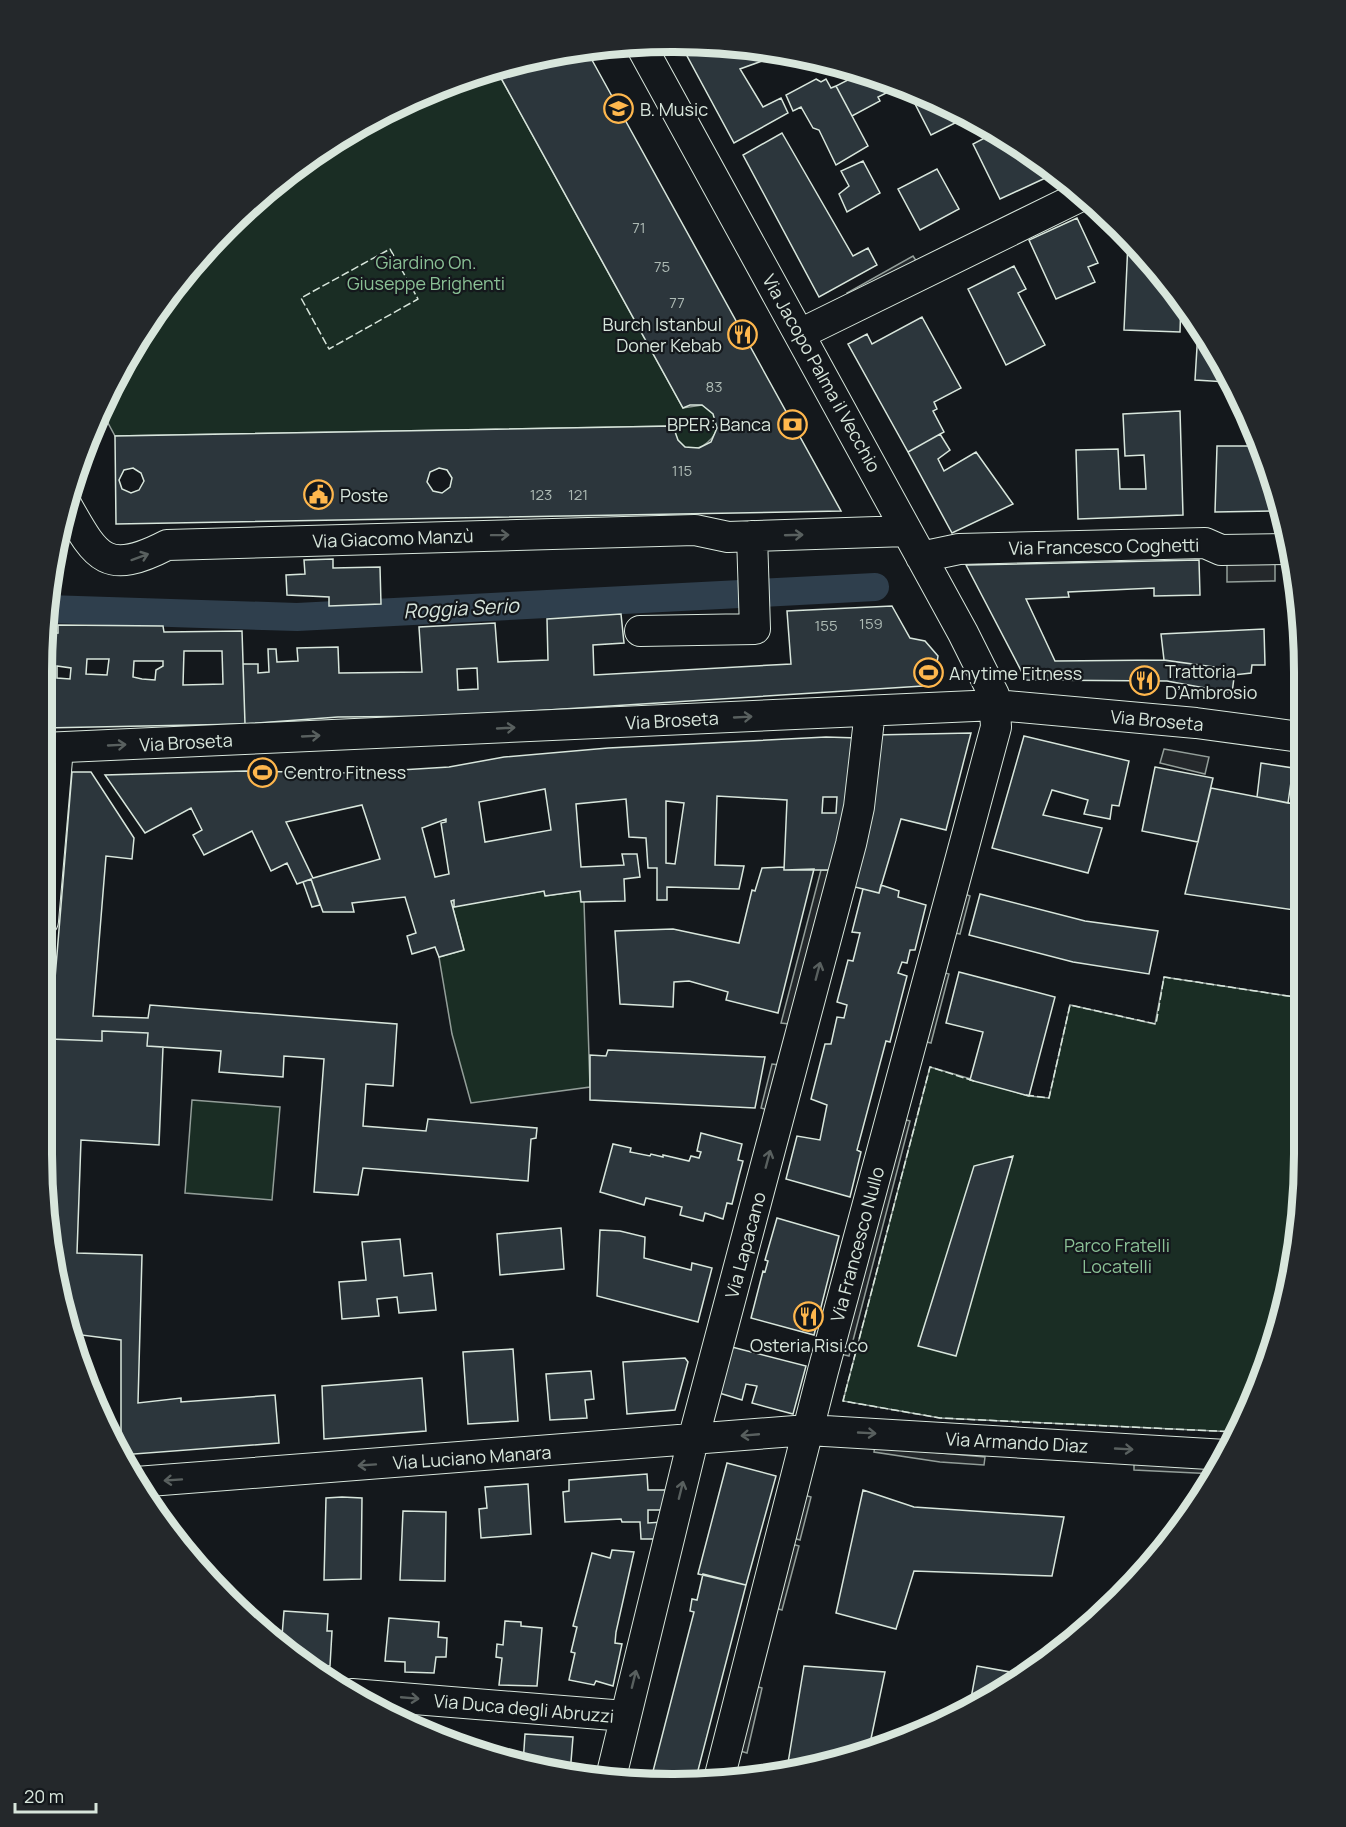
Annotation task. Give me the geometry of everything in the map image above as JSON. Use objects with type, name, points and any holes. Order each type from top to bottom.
[{"type":"street","name":"Via Jacopo Palma il Vecchio","points":[[651,53],[963,633],[989,685],[996,705]]},
{"type":"street","points":[[800,334],[1074,199]]},
{"type":"street","name":"Via Giacomo Manzù","points":[[73,516],[88,544],[100,554],[122,561],[136,560],[167,545],[695,530],[728,537],[907,531]]},
{"type":"street","points":[[640,631],[755,629],[752,536]]},
{"type":"street","name":"Via Francesco Coghetti","points":[[921,557],[959,549],[1205,543],[1221,550],[1281,549]]},
{"type":"street","name":"Via Broseta","points":[[53,748],[996,705],[1196,723],[1294,736]]},
{"type":"street","name":"Via Francesco Nullo","points":[[721,1772],[808,1430],[996,727],[996,705]]},
{"type":"street","name":"Via Lapacano","points":[[611,1771],[693,1440],[851,844],[859,807],[870,711]]},
{"type":"street","name":"Via Luciano Manara","points":[[146,1481],[808,1430]]},
{"type":"street","name":"Via Armando Diaz","points":[[808,1430],[1215,1454]]},
{"type":"street","name":"Via Duca degli Abruzzi","points":[[371,1696],[625,1716]]},
{"type":"green space","name":"Giardino On. Giuseppe Brighenti","points":[[501,77],[683,408],[702,405],[714,413],[718,423],[715,434],[698,448],[687,448],[678,441],[673,426],[115,436],[107,421],[116,399],[157,328],[206,264],[264,206],[328,157],[399,116],[474,85]]},
{"type":"green space","points":[[544,891],[546,896],[580,891],[584,902],[590,1087],[471,1103],[452,1034],[439,957],[464,950],[451,901],[454,900],[455,906]]},
{"type":"green space","name":"Parco Fratelli Locatelli","points":[[1164,977],[1294,997],[1294,1154],[1292,1195],[1282,1275],[1261,1353],[1228,1432],[940,1418],[843,1401],[930,1067],[1029,1096],[1049,1098],[1070,1005],[1155,1024]]},
{"type":"green space","points":[[192,1100],[280,1107],[272,1200],[185,1193]]},
{"type":"shaded area","points":[[913,256],[917,262],[851,301],[847,293]]},
{"type":"shaded area","points":[[1227,560],[1275,560],[1275,581],[1227,582]]},
{"type":"shaded area","points":[[1164,749],[1209,757],[1205,774],[1160,763]]},
{"type":"shaded area","points":[[821,870],[829,870],[789,1024],[781,1023]]},
{"type":"shaded area","points":[[962,893],[970,896],[960,934],[951,932]]},
{"type":"shaded area","points":[[941,972],[949,974],[931,1043],[923,1041]]},
{"type":"shaded area","points":[[772,1064],[779,1065],[768,1110],[761,1108]]},
{"type":"shaded area","points":[[903,1119],[910,1121],[849,1356],[841,1354]]},
{"type":"shaded area","points":[[875,1445],[985,1457],[984,1465],[940,1462],[874,1452]]},
{"type":"shaded area","points":[[1134,1463],[1208,1468],[1204,1473],[1134,1470]]},
{"type":"shaded area","points":[[804,1495],[811,1497],[800,1540],[793,1538]]},
{"type":"shaded area","points":[[792,1544],[799,1546],[782,1610],[775,1608]]},
{"type":"shaded area","points":[[755,1686],[762,1688],[747,1753],[740,1751]]},
{"type":"building","points":[[686,54],[714,54],[761,59],[762,61],[740,69],[763,107],[781,98],[788,113],[734,143]]},
{"type":"building","points":[[591,58],[841,511],[116,524],[115,436],[673,426],[678,440],[685,447],[699,448],[711,442],[717,428],[713,414],[702,405],[690,405],[683,408],[501,77],[552,64]],"holes":[[[133,468],[141,473],[144,481],[139,490],[131,493],[122,489],[119,480],[124,470]],[[439,468],[447,470],[452,478],[450,487],[442,493],[433,491],[427,482],[430,472]]]},
{"type":"building","points":[[847,78],[889,92],[878,97],[880,101],[852,116],[836,86],[848,80]]},
{"type":"building","points":[[816,79],[821,82],[826,79],[831,88],[836,86],[868,146],[836,165],[819,130],[813,128],[801,107],[793,111],[786,95]]},
{"type":"building","points":[[914,102],[957,122],[931,135]]},
{"type":"building","points":[[782,133],[853,256],[868,248],[877,265],[819,297],[743,155]]},
{"type":"building","points":[[985,137],[1046,178],[1000,199],[973,144]]},
{"type":"building","points":[[863,161],[880,193],[847,212],[839,194],[849,186],[841,171]]},
{"type":"building","points":[[937,169],[959,209],[920,230],[898,189]]},
{"type":"building","points":[[1077,218],[1098,263],[1088,267],[1095,282],[1056,299],[1029,240]]},
{"type":"building","points":[[1128,251],[1181,316],[1180,332],[1124,330]]},
{"type":"building","points":[[1014,266],[1026,289],[1018,293],[1045,345],[1006,365],[968,289]]},
{"type":"building","points":[[922,317],[961,388],[934,402],[937,409],[933,411],[944,432],[908,452],[848,344],[867,334],[872,344]]},
{"type":"building","points":[[1197,342],[1220,382],[1195,380]]},
{"type":"building","points":[[1180,411],[1183,515],[1078,519],[1076,450],[1118,449],[1120,489],[1146,489],[1144,455],[1125,456],[1123,414]]},
{"type":"building","points":[[940,434],[950,450],[938,459],[944,471],[976,452],[1013,504],[952,533],[908,452]]},
{"type":"building","points":[[1217,446],[1250,446],[1272,511],[1215,512]]},
{"type":"building","points":[[333,559],[333,568],[380,567],[381,604],[329,606],[329,597],[287,595],[286,575],[305,574],[304,560]]},
{"type":"building","points":[[1199,560],[1200,595],[1154,596],[1154,588],[1068,592],[1069,597],[1026,599],[1055,661],[1164,660],[1235,670],[1232,693],[1167,681],[1026,680],[966,565]]},
{"type":"building","points":[[892,606],[910,638],[925,641],[938,656],[935,676],[923,686],[454,716],[338,717],[245,724],[243,664],[258,664],[258,673],[269,672],[268,649],[276,649],[277,662],[298,661],[297,648],[338,647],[339,673],[422,672],[419,627],[495,623],[498,662],[548,660],[547,619],[621,614],[624,643],[593,645],[594,675],[791,664],[787,611]],"holes":[[[477,668],[478,689],[458,690],[457,669]]]},
{"type":"building","points":[[58,625],[163,626],[164,632],[242,631],[245,724],[53,728],[54,633],[58,633]],"holes":[[[184,651],[222,651],[223,684],[183,685]],[[87,659],[109,659],[107,675],[86,674]],[[134,661],[163,661],[163,666],[156,670],[155,680],[142,679],[133,677]],[[57,666],[71,668],[70,679],[57,678]]]},
{"type":"building","points":[[1264,629],[1265,665],[1252,665],[1251,673],[1234,675],[1235,670],[1164,660],[1161,634]]},
{"type":"building","points":[[971,733],[946,830],[901,819],[879,893],[851,886],[873,735]]},
{"type":"building","points":[[1024,736],[1129,761],[1119,806],[1112,805],[1110,819],[1084,814],[1088,800],[1052,790],[1043,815],[1102,828],[1088,873],[992,848]]},
{"type":"building","points":[[826,737],[858,738],[834,870],[784,870],[787,800],[717,796],[715,865],[744,866],[739,889],[667,887],[667,900],[657,900],[657,868],[648,868],[646,838],[629,837],[626,799],[576,804],[581,867],[624,865],[622,854],[637,854],[640,877],[624,879],[625,901],[581,902],[580,891],[545,896],[544,891],[454,907],[454,900],[451,901],[464,950],[439,957],[435,947],[412,954],[407,936],[416,933],[405,897],[352,903],[354,912],[323,912],[311,879],[297,884],[287,863],[271,871],[252,831],[204,855],[193,835],[202,830],[191,808],[145,833],[105,775],[245,771],[352,773],[449,767],[504,757],[608,748]],"holes":[[[545,789],[551,830],[485,842],[479,802]],[[823,797],[837,797],[836,813],[822,813]],[[666,801],[684,803],[675,864],[666,863]],[[362,805],[380,859],[313,878],[286,822]],[[446,819],[446,822],[441,823],[449,874],[435,877],[422,828]]]},
{"type":"building","points":[[1261,763],[1293,768],[1288,803],[1257,797]]},
{"type":"building","points":[[1155,767],[1213,778],[1198,842],[1142,831]]},
{"type":"building","points":[[72,772],[91,772],[134,838],[132,859],[106,856],[93,1016],[148,1018],[150,1005],[397,1024],[393,1086],[366,1084],[363,1126],[426,1131],[428,1119],[537,1128],[536,1138],[531,1139],[528,1181],[363,1168],[358,1195],[314,1192],[324,1059],[284,1056],[283,1077],[219,1072],[221,1051],[147,1046],[148,1033],[102,1031],[102,1041],[53,1039],[53,1003]]},
{"type":"building","points":[[1211,788],[1294,804],[1294,910],[1185,894]]},
{"type":"building","points":[[784,867],[784,870],[814,869],[778,1013],[726,1000],[728,992],[689,981],[674,982],[673,1007],[620,1004],[615,931],[673,929],[739,943],[752,890],[755,891],[762,868]]},
{"type":"building","points":[[311,879],[320,905],[312,907],[303,882]]},
{"type":"building","points":[[881,885],[899,891],[898,897],[926,905],[915,950],[910,950],[907,963],[902,962],[898,973],[907,976],[890,1042],[886,1041],[857,1150],[861,1152],[850,1197],[786,1179],[797,1136],[820,1140],[827,1105],[811,1099],[825,1044],[831,1044],[837,1017],[844,1018],[847,1005],[837,1002],[848,960],[853,961],[860,933],[852,932],[863,889],[879,893]]},
{"type":"building","points":[[980,894],[1085,921],[1158,931],[1149,974],[1073,962],[969,935]]},
{"type":"building","points":[[959,972],[1055,997],[1029,1096],[970,1080],[983,1032],[946,1023]]},
{"type":"building","points":[[102,1031],[148,1033],[147,1046],[163,1047],[159,1145],[81,1140],[77,1253],[142,1255],[138,1403],[181,1398],[181,1402],[275,1395],[279,1443],[131,1454],[121,1437],[121,1340],[80,1335],[64,1275],[54,1195],[53,1039],[102,1041]]},
{"type":"building","points":[[608,1050],[765,1057],[755,1108],[590,1100],[590,1055],[606,1056]]},
{"type":"building","points":[[701,1133],[742,1144],[738,1160],[743,1161],[732,1204],[727,1203],[723,1219],[705,1213],[703,1221],[680,1215],[682,1207],[646,1198],[644,1205],[600,1192],[613,1144],[631,1148],[630,1152],[650,1156],[651,1154],[663,1157],[663,1155],[689,1161],[691,1156],[699,1158],[701,1152],[697,1151]]},
{"type":"building","points":[[1013,1156],[956,1356],[918,1346],[974,1166]]},
{"type":"building","points":[[777,1218],[839,1236],[814,1335],[751,1318],[763,1271],[765,1272],[768,1261],[765,1260]]},
{"type":"building","points":[[561,1228],[564,1269],[500,1275],[497,1234]]},
{"type":"building","points":[[600,1230],[620,1231],[645,1237],[644,1258],[691,1270],[692,1263],[712,1268],[698,1322],[597,1296]]},
{"type":"building","points":[[400,1239],[404,1276],[432,1273],[436,1310],[399,1313],[397,1297],[377,1299],[379,1316],[342,1319],[339,1282],[366,1280],[362,1242]]},
{"type":"building","points":[[728,1346],[806,1366],[793,1414],[752,1403],[757,1386],[746,1384],[742,1400],[716,1392]]},
{"type":"building","points":[[513,1349],[518,1421],[468,1424],[463,1352]]},
{"type":"building","points":[[685,1358],[688,1362],[675,1410],[627,1414],[623,1362]]},
{"type":"building","points":[[591,1371],[594,1399],[585,1400],[587,1418],[550,1420],[546,1374]]},
{"type":"building","points":[[422,1378],[426,1431],[324,1439],[322,1386]]},
{"type":"building","points":[[727,1463],[776,1476],[746,1585],[698,1574]]},
{"type":"building","points":[[647,1474],[648,1490],[670,1490],[665,1510],[648,1510],[648,1523],[662,1522],[657,1539],[641,1539],[640,1522],[622,1522],[621,1519],[565,1522],[563,1492],[569,1491],[569,1480]]},
{"type":"building","points":[[528,1484],[531,1534],[481,1538],[479,1509],[487,1508],[485,1487]]},
{"type":"building","points":[[863,1490],[914,1507],[1064,1517],[1052,1576],[914,1571],[896,1629],[836,1613]]},
{"type":"building","points":[[326,1498],[362,1498],[361,1579],[324,1580]]},
{"type":"building","points":[[403,1511],[446,1512],[445,1581],[400,1580]]},
{"type":"building","points":[[612,1550],[634,1552],[616,1632],[615,1643],[622,1644],[613,1686],[596,1681],[594,1685],[569,1680],[575,1653],[571,1652],[577,1627],[573,1626],[592,1553],[610,1558]]},
{"type":"building","points":[[703,1574],[746,1585],[697,1773],[652,1773],[694,1612],[690,1611],[692,1599],[697,1600]]},
{"type":"building","points":[[284,1611],[328,1614],[327,1631],[332,1631],[330,1666],[322,1666],[282,1636]]},
{"type":"building","points":[[389,1618],[439,1622],[438,1637],[447,1638],[446,1657],[436,1657],[434,1673],[405,1672],[405,1662],[385,1661]]},
{"type":"building","points":[[505,1621],[521,1622],[521,1626],[542,1628],[537,1686],[499,1685],[502,1658],[496,1657],[497,1644],[503,1645]]},
{"type":"building","points":[[804,1666],[885,1672],[870,1743],[788,1764]]},
{"type":"building","points":[[977,1666],[1014,1673],[983,1691],[971,1698]]},
{"type":"building","points":[[525,1734],[573,1737],[571,1766],[524,1756]]},
{"type":"waterway","name":"Roggia Serio","points":[[56,609],[297,617],[875,587]]},
{"type":"fence","points":[[390,249],[418,299],[329,349],[301,298],[390,249]]},
{"type":"fence","points":[[1026,1095],[1049,1098],[1070,1005],[1156,1024],[1164,977],[1294,997]]},
{"type":"fence","points":[[974,1081],[930,1067],[843,1401],[940,1418],[1228,1432]]},
{"type":"place","name":"B. Music","points":[[619,109]]},
{"type":"place","name":"Burch Istanbul Doner Kebab","points":[[743,334]]},
{"type":"place","name":"BPER: Banca","points":[[792,424]]},
{"type":"place","name":"Poste","points":[[319,495]]},
{"type":"place","name":"Anytime Fitness","points":[[928,673]]},
{"type":"place","name":"Trattoria D’Ambrosio","points":[[1144,681]]},
{"type":"place","name":"Centro Fitness","points":[[263,772]]},
{"type":"place","name":"Osteria Risi.co","points":[[809,1316]]}]
